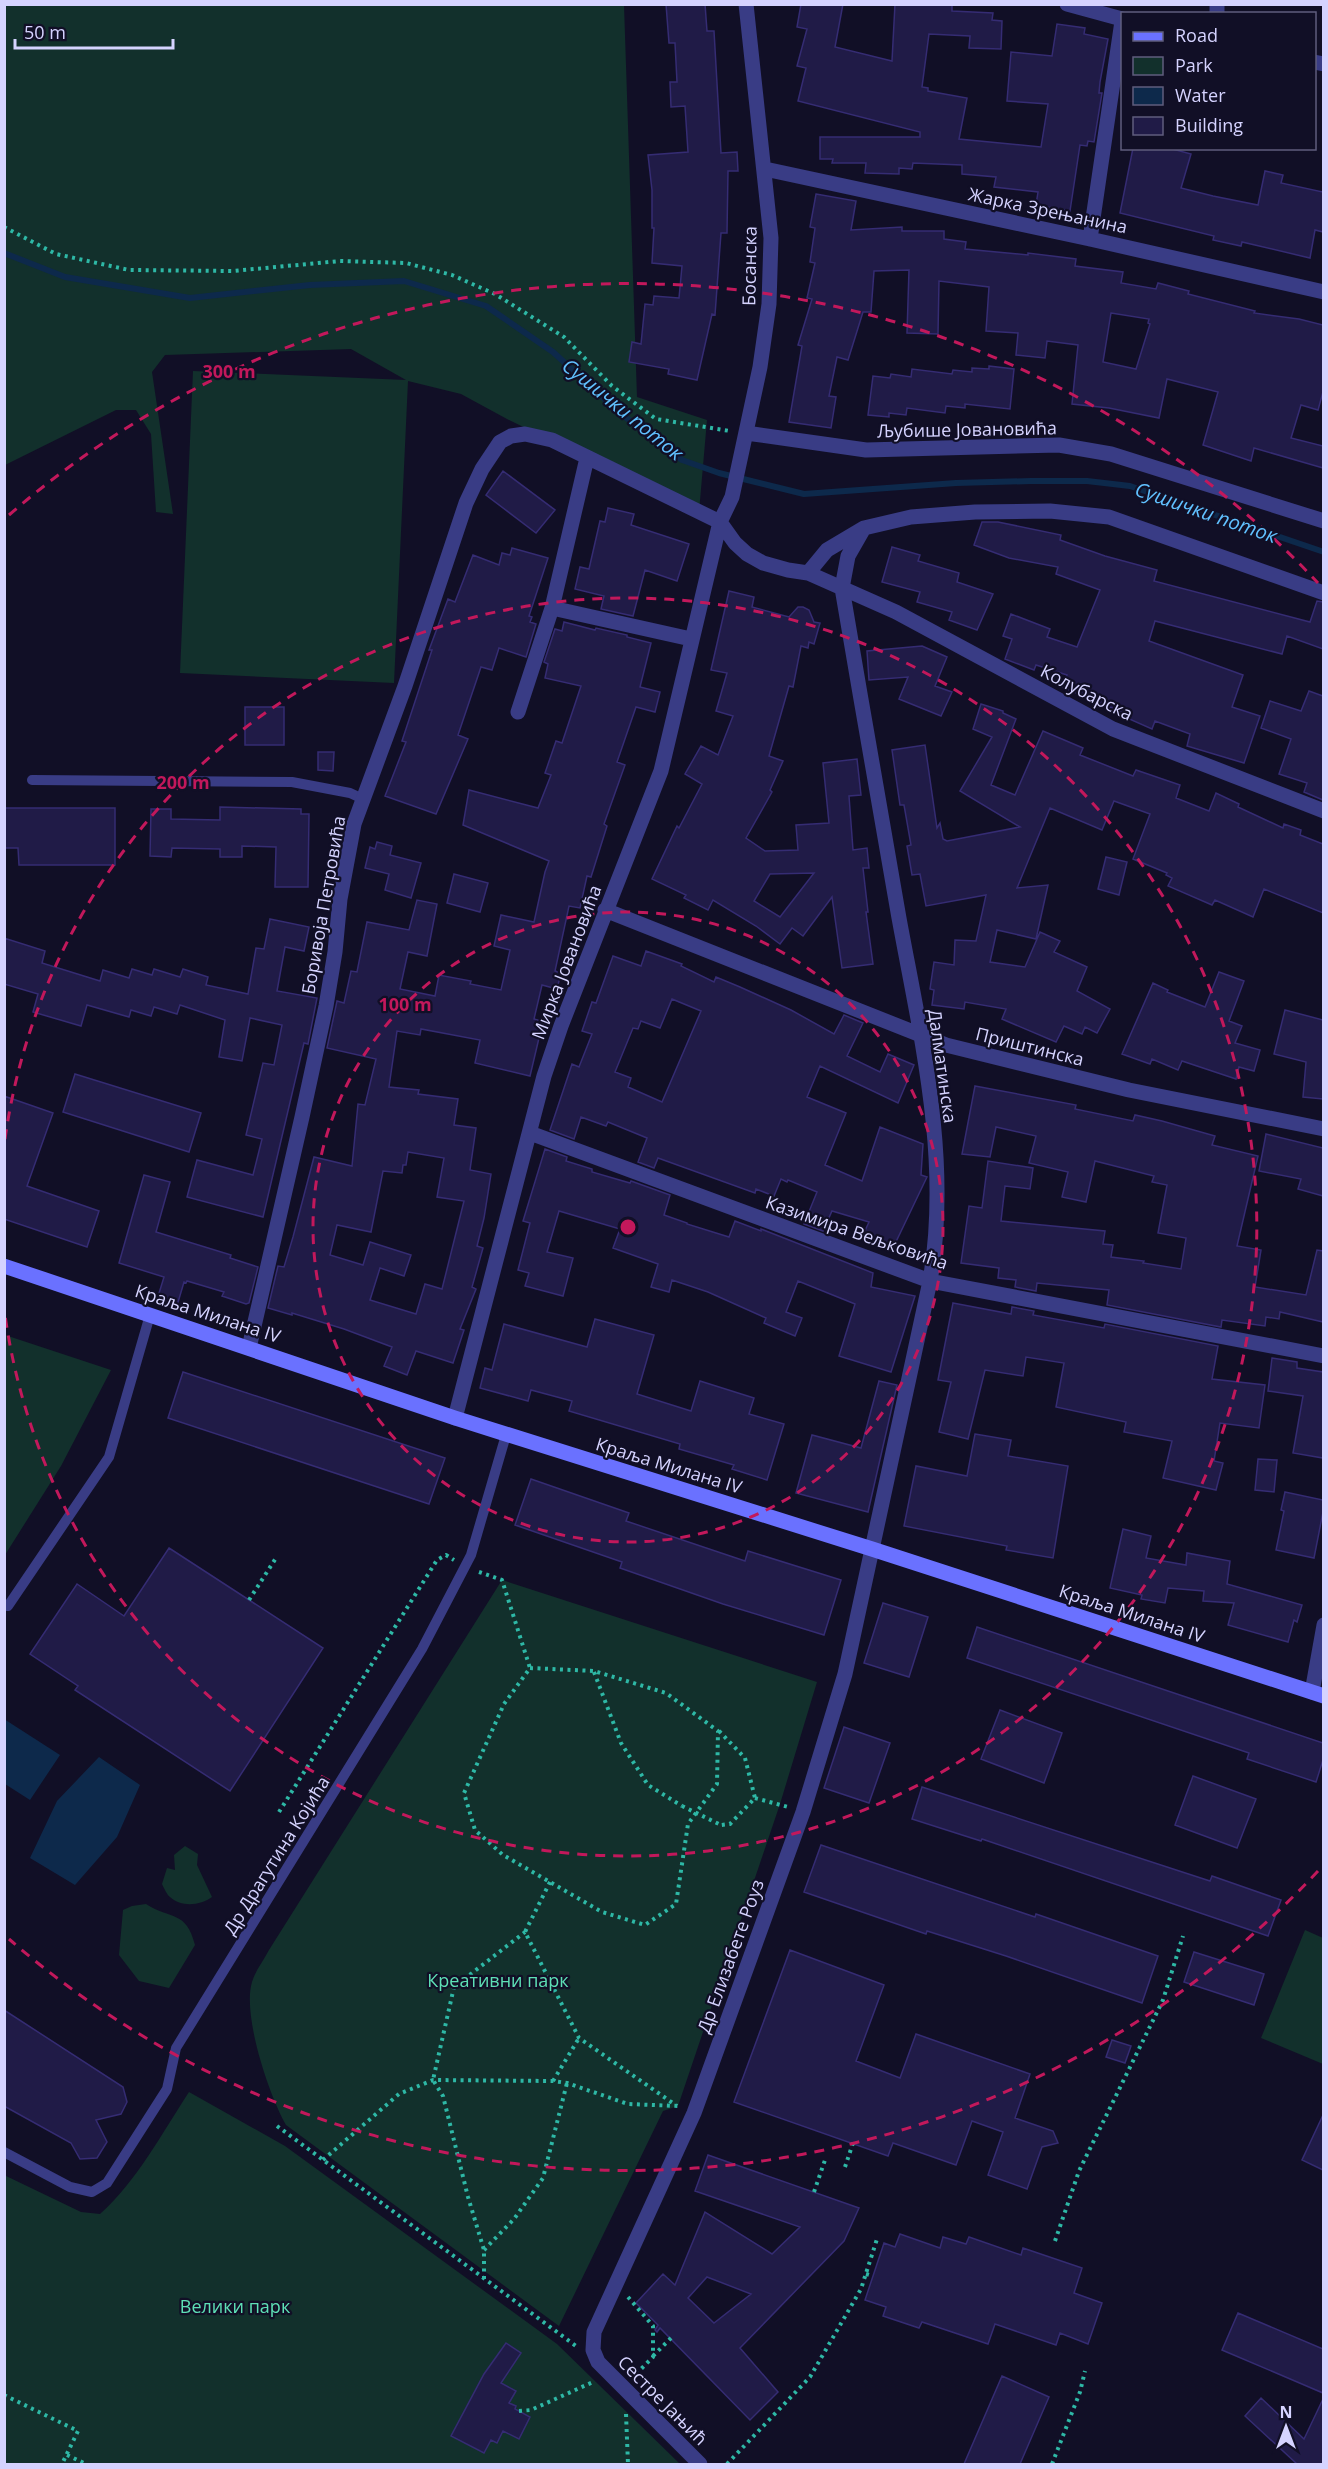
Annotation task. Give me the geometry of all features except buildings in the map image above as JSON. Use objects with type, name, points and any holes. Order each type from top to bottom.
[{"type":"main road","name":"Краља Милана IV","points":[[4,1266],[506,1435],[872,1549],[1318,1694]]},
{"type":"street","name":"Босанска","points":[[720,522],[732,497],[760,367],[769,304],[771,238],[746,4]]},
{"type":"street","points":[[1067,4],[1121,20]]},
{"type":"street","points":[[1090,239],[1121,27]]},
{"type":"street","name":"Жарка Зрењанина","points":[[765,170],[1090,239],[1323,292]]},
{"type":"street","name":"Љубише Јовановића","points":[[746,433],[802,443],[866,450],[1059,445],[1111,454],[1323,521]]},
{"type":"street","name":"Боривоја Петровића","points":[[249,1347],[326,1006],[335,952],[340,900],[354,824],[405,686],[466,503],[482,469],[500,442],[511,436],[525,434],[552,440],[587,458]]},
{"type":"street","points":[[518,712],[552,608],[587,458],[720,522]]},
{"type":"street","points":[[808,573],[827,550],[864,528],[911,517],[975,512],[1050,511],[1109,517],[1323,593]]},
{"type":"street","name":"Колубарска","points":[[720,522],[735,543],[747,554],[763,563],[808,573],[896,612],[1113,729],[1323,811]]},
{"type":"street","name":"Мирка Јовановића","points":[[455,1418],[530,1133],[561,1026],[661,771],[720,522]]},
{"type":"street","points":[[842,588],[848,556],[864,528]]},
{"type":"street","name":"Далматинска","points":[[842,588],[930,1085],[938,1190],[936,1244],[930,1281],[872,1549]]},
{"type":"street","points":[[552,608],[691,639]]},
{"type":"street","name":"Приштинска","points":[[605,910],[946,1045],[1118,1087],[1323,1129]]},
{"type":"street","name":"Казимира Вељковића","points":[[530,1133],[930,1281],[1323,1356]]},
{"type":"street","name":"Др Елизабете Роуз","points":[[598,2362],[593,2350],[594,2332],[694,2113],[803,1812],[845,1674],[872,1549]]},
{"type":"street","points":[[1318,1694],[1323,1625]]},
{"type":"street","name":"Сестре Јањић","points":[[598,2362],[700,2464]]},
{"type":"lane","points":[[32,780],[292,782],[350,793],[363,799]]},
{"type":"lane","points":[[8,1606],[109,1457],[150,1315]]},
{"type":"lane","name":"Др Драгутина Којића","points":[[4,2152],[70,2187],[92,2192],[107,2183],[167,2089],[176,2048],[422,1649],[471,1555],[506,1435]]},
{"type":"path","points":[[4,228],[56,254],[129,270],[233,271],[340,261],[406,263],[452,275],[495,294],[564,337],[612,386],[656,419],[746,433]]},
{"type":"path","points":[[279,1812],[436,1560],[446,1555],[463,1567],[502,1580],[530,1668]]},
{"type":"path","points":[[249,1600],[276,1558]]},
{"type":"path","points":[[530,1668],[594,1671],[666,1693],[718,1731],[745,1758],[755,1798]]},
{"type":"path","points":[[530,1668],[504,1704],[464,1793],[475,1830],[503,1855],[602,1912],[645,1925],[676,1904],[688,1824],[717,1784],[718,1731]]},
{"type":"path","points":[[594,1671],[621,1743],[648,1785],[682,1806],[721,1825],[730,1824],[755,1798]]},
{"type":"path","points":[[755,1798],[780,1804]]},
{"type":"path","points":[[484,2278],[486,2274],[484,2250],[468,2197],[443,2096],[433,2080],[454,1987],[525,1932],[550,1882]]},
{"type":"path","points":[[323,2160],[399,2094],[433,2080],[553,2081],[567,2083],[628,2104],[678,2106],[579,2038],[525,1932]]},
{"type":"path","points":[[1055,2241],[1079,2171],[1163,2000],[1183,1936]]},
{"type":"path","points":[[553,2081],[579,2038]]},
{"type":"path","points":[[484,2250],[514,2219],[543,2178],[567,2083]]},
{"type":"path","points":[[277,2126],[598,2362]]},
{"type":"path","points":[[845,2167],[853,2143]]},
{"type":"path","points":[[814,2192],[825,2160]]},
{"type":"path","points":[[727,2464],[810,2377],[861,2289],[877,2239]]},
{"type":"path","points":[[866,2274],[873,2276]]},
{"type":"path","points":[[616,2283],[653,2326],[653,2357]]},
{"type":"path","points":[[630,2379],[671,2338]]},
{"type":"path","points":[[1052,2464],[1080,2392],[1085,2371]]},
{"type":"path","points":[[519,2411],[531,2410],[609,2375]]},
{"type":"path","points":[[4,2396],[78,2431],[62,2464]]},
{"type":"path","points":[[626,2405],[628,2464]]},
{"type":"path","points":[[67,2455],[86,2464]]},
{"type":"green space","points":[[5,5],[624,5],[637,397],[707,420],[699,512],[507,419],[461,394],[408,381],[394,683],[180,673],[193,371],[406,380],[351,349],[165,355],[152,372],[173,514],[156,512],[151,434],[136,410],[116,410],[5,465]]},
{"type":"green space","points":[[5,1335],[111,1370],[61,1466],[5,1555]]},
{"type":"green space","name":"Креативни парк","points":[[502,1580],[817,1682],[780,1804],[678,2106],[663,2111],[559,2326],[286,2125],[265,2075],[251,2014],[250,1996],[257,1970]]},
{"type":"green space","points":[[185,1846],[198,1854],[197,1865],[212,1897],[202,1902],[180,1903],[168,1895],[162,1884],[167,1868],[175,1870],[174,1855]]},
{"type":"green space","points":[[146,1904],[182,1921],[187,1926],[195,1945],[169,1988],[139,1981],[119,1955],[123,1910]]},
{"type":"green space","points":[[1305,1930],[1323,1938],[1323,2064],[1261,2038]]},
{"type":"green space","name":"Велики парк","points":[[189,2092],[285,2146],[557,2344],[680,2464],[5,2464],[4,2175],[81,2212],[100,2214],[137,2172]]},
{"type":"water","points":[[4,1719],[60,1755],[30,1800],[5,1784]]},
{"type":"water","points":[[99,1757],[140,1785],[117,1837],[75,1885],[30,1858],[57,1801]]},
{"type":"waterway","name":"Сушички поток","points":[[4,253],[65,277],[190,298],[310,285],[404,281],[486,306],[553,352],[620,413],[682,460],[719,473],[804,494],[956,483],[1031,481],[1087,481],[1130,486],[1324,552]]}]
